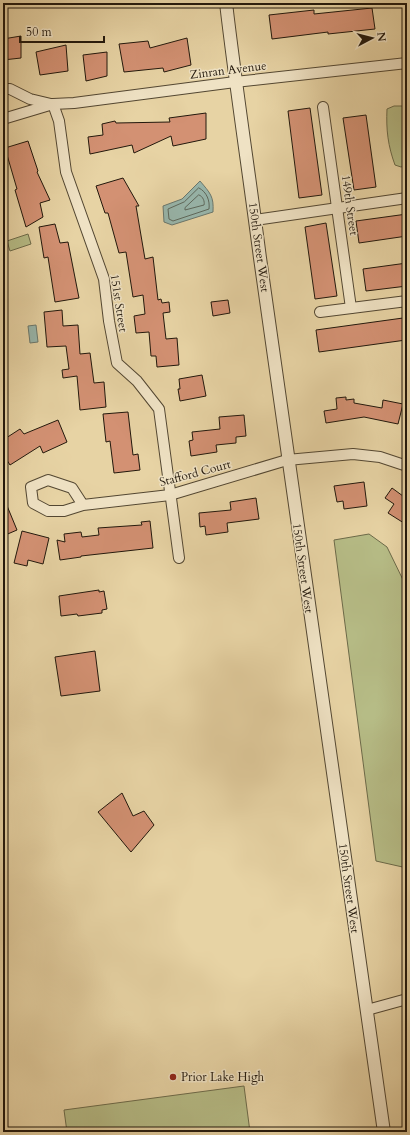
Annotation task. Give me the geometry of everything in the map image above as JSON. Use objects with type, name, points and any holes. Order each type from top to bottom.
[{"type":"street","name":"150th Street West","points":[[226,3],[235,82],[287,460],[384,1132]]},
{"type":"street","name":"Zinran Avenue","points":[[3,119],[53,104],[74,103],[235,82],[407,63]]},
{"type":"street","name":"Zinran Avenue","points":[[3,89],[10,90],[30,99],[53,104]]},
{"type":"street","name":"151st Street","points":[[53,104],[59,121],[66,172],[104,279],[109,321],[117,363],[137,381],[159,409],[179,558]]},
{"type":"street","name":"149th Street","points":[[323,107],[351,308]]},
{"type":"street","points":[[255,220],[407,198]]},
{"type":"street","points":[[320,312],[407,301]]},
{"type":"street","name":"Stafford Court","points":[[83,505],[72,488],[48,480],[31,487],[33,503],[48,511],[64,511],[83,505],[170,495],[287,460],[353,454],[380,457],[407,466]]},
{"type":"street","points":[[367,1010],[407,999]]},
{"type":"green space","points":[[394,106],[402,106],[407,108],[407,165],[401,167],[395,165],[388,138],[387,109]]},
{"type":"green space","points":[[28,234],[31,244],[10,251],[7,241]]},
{"type":"green space","points":[[369,534],[387,547],[407,588],[407,868],[376,861],[334,540]]},
{"type":"green space","points":[[244,1086],[250,1132],[67,1132],[64,1110]]},
{"type":"water","points":[[200,181],[211,195],[213,212],[172,225],[164,222],[163,206],[182,199]]},
{"type":"water","points":[[36,325],[38,342],[30,343],[28,326]]},
{"type":"building","points":[[372,8],[375,29],[328,34],[328,32],[272,39],[269,15],[314,10],[314,14]]},
{"type":"building","points":[[21,36],[21,58],[3,60],[3,39]]},
{"type":"building","points":[[187,38],[191,65],[164,72],[163,68],[124,72],[119,44],[148,41],[150,48]]},
{"type":"building","points":[[66,45],[68,71],[40,75],[36,52]]},
{"type":"building","points":[[107,52],[107,76],[86,81],[83,55]]},
{"type":"building","points":[[310,108],[322,195],[299,198],[288,111]]},
{"type":"building","points":[[206,113],[206,139],[173,146],[171,136],[134,153],[132,145],[90,154],[88,137],[103,135],[102,124],[115,121],[116,123],[170,122],[169,118]]},
{"type":"building","points":[[366,115],[376,187],[354,190],[343,118]]},
{"type":"building","points":[[28,141],[38,171],[37,172],[50,200],[40,203],[43,217],[26,227],[5,148]]},
{"type":"building","points":[[123,178],[139,206],[136,206],[145,259],[153,257],[158,300],[161,299],[162,303],[169,302],[170,312],[163,313],[166,339],[177,338],[179,365],[157,367],[156,356],[151,356],[149,332],[136,333],[134,316],[145,314],[143,295],[133,297],[126,252],[119,253],[108,213],[105,213],[96,186]]},
{"type":"building","points":[[407,214],[407,236],[359,243],[356,221]]},
{"type":"building","points":[[326,223],[337,296],[315,299],[305,227]]},
{"type":"building","points":[[55,224],[60,243],[68,242],[79,298],[55,302],[48,257],[44,258],[39,227]]},
{"type":"building","points":[[407,263],[407,286],[366,291],[363,269]]},
{"type":"building","points":[[228,300],[230,313],[213,316],[211,302]]},
{"type":"building","points":[[62,310],[63,326],[78,325],[80,354],[90,353],[94,383],[104,382],[106,407],[80,410],[77,376],[63,378],[62,370],[69,369],[66,346],[47,347],[44,312]]},
{"type":"building","points":[[403,318],[406,340],[319,352],[316,330]]},
{"type":"building","points":[[202,375],[206,396],[180,401],[178,389],[180,389],[179,379]]},
{"type":"building","points":[[346,397],[346,400],[354,399],[354,403],[382,408],[383,400],[403,404],[398,424],[364,417],[326,423],[324,411],[337,409],[336,398]]},
{"type":"building","points":[[128,412],[133,455],[138,454],[140,470],[114,473],[110,441],[106,442],[103,414]]},
{"type":"building","points":[[244,415],[246,436],[236,437],[236,443],[216,445],[217,452],[191,456],[189,441],[193,440],[192,432],[220,429],[219,417]]},
{"type":"building","points":[[58,420],[67,442],[43,453],[40,446],[10,465],[3,454],[3,440],[20,429],[24,434]]},
{"type":"building","points":[[364,482],[367,506],[344,509],[343,501],[337,502],[334,486]]},
{"type":"building","points":[[392,488],[407,499],[407,525],[388,513],[394,504],[385,498]]},
{"type":"building","points":[[3,496],[17,530],[3,536]]},
{"type":"building","points":[[256,498],[259,519],[227,523],[228,532],[206,535],[205,526],[200,527],[199,513],[231,510],[230,502]]},
{"type":"building","points":[[150,521],[153,548],[81,556],[60,560],[57,540],[65,542],[64,534],[81,532],[82,537],[99,535],[98,528],[142,525],[141,522]]},
{"type":"building","points":[[22,531],[49,538],[43,564],[28,560],[27,566],[14,563]]},
{"type":"building","points":[[99,590],[99,592],[104,591],[107,609],[102,610],[102,613],[78,616],[77,614],[61,616],[59,596]]},
{"type":"building","points":[[95,651],[100,691],[61,696],[55,657]]},
{"type":"building","points":[[122,793],[133,816],[144,811],[154,825],[131,852],[98,812]]},
{"type":"place","name":"Prior Lake High","points":[[173,1077]]}]
